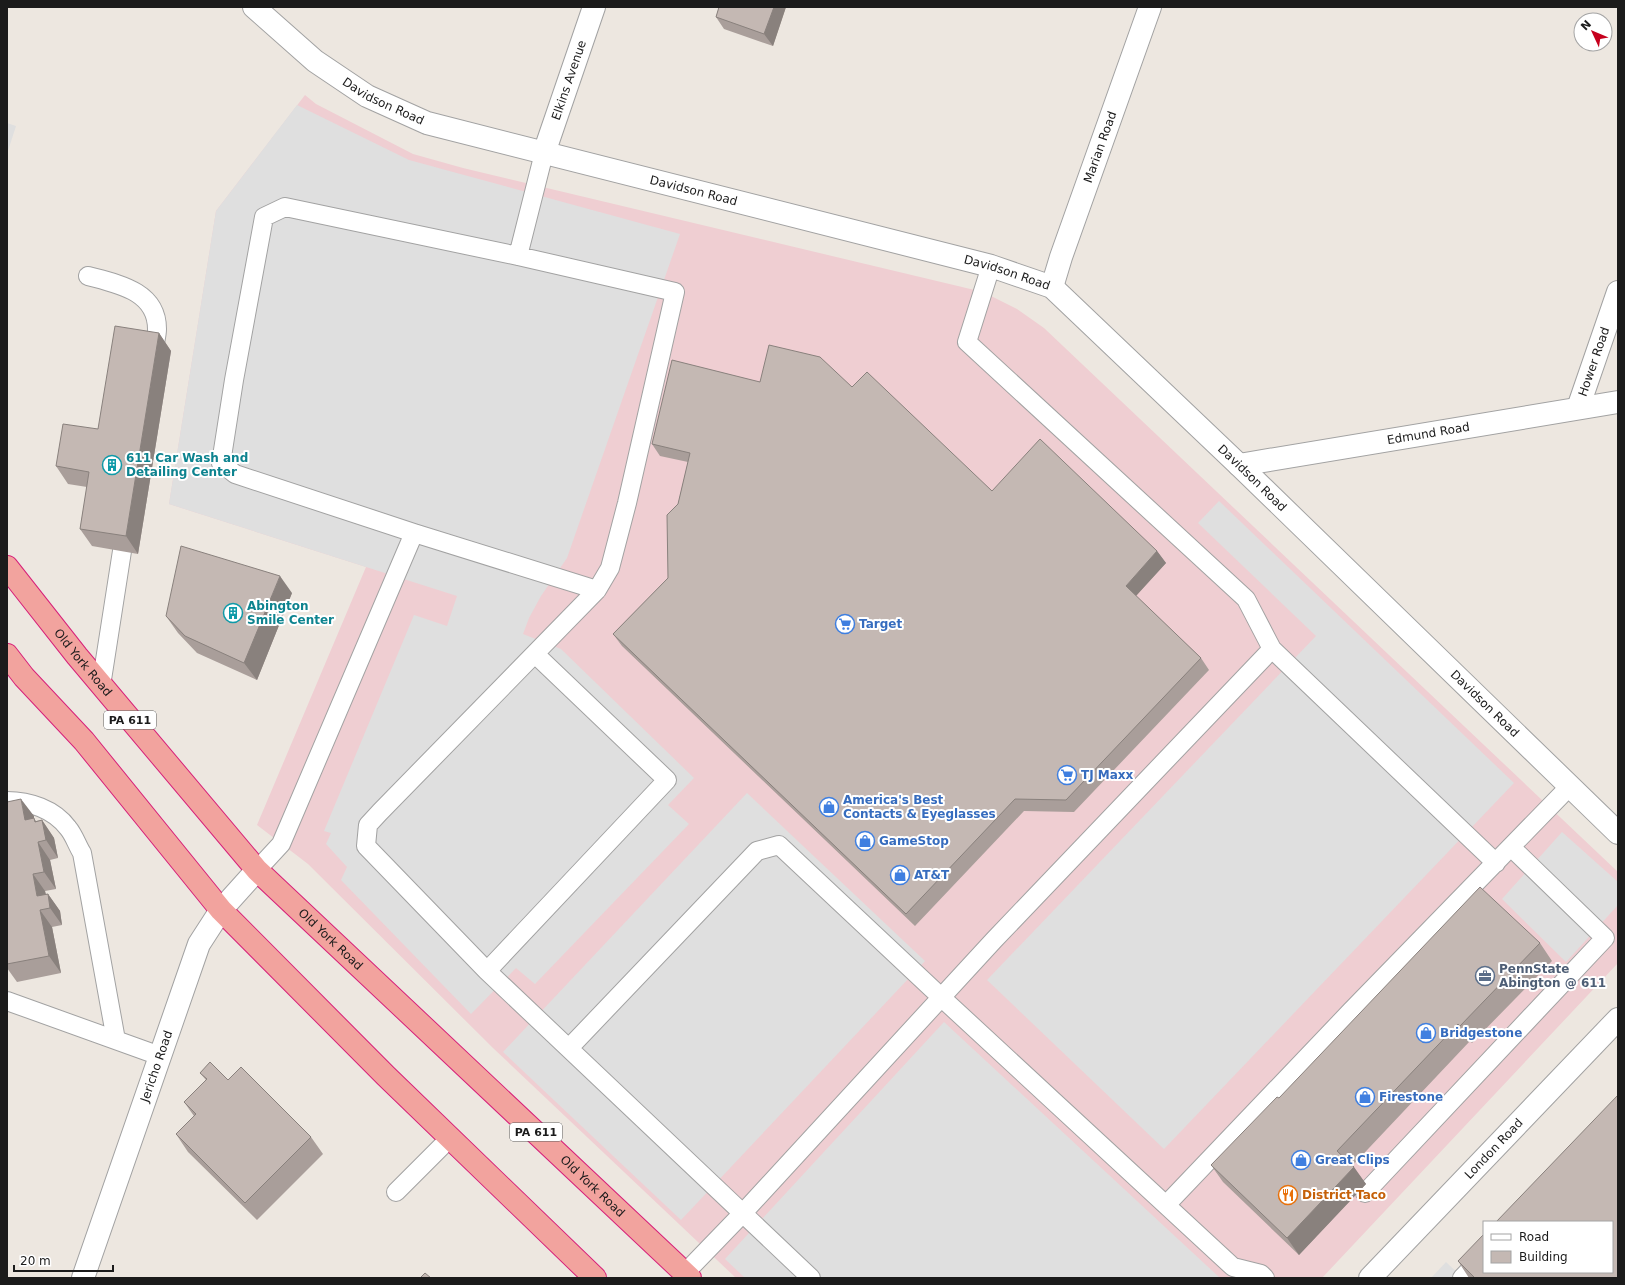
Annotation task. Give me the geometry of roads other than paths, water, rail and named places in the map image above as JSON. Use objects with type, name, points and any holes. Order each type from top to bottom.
[{"type":"highway","name":"Old York Road","points":[[7,567],[101,686],[257,870],[686,1276]]},
{"type":"highway","points":[[7,655],[24,677],[84,741],[221,910],[386,1076],[595,1278]]},
{"type":"street","name":"Davidson Road","points":[[254,7],[315,61],[367,96],[426,123],[991,266],[1052,287],[1239,465],[1618,833]]},
{"type":"street","name":"Elkins Avenue","points":[[544,153],[594,7]]},
{"type":"street","name":"Marian Road","points":[[1052,287],[1061,257],[1150,7]]},
{"type":"street","name":"Hower Road","points":[[1578,408],[1618,292]]},
{"type":"street","name":"Edmund Road","points":[[1239,465],[1618,402]]},
{"type":"street","name":"Jericho Road","points":[[83,1278],[199,944],[221,910],[257,870]]},
{"type":"street","name":"London Road","points":[[1370,1278],[1618,1019]]},
{"type":"lane","points":[[518,256],[544,153]]},
{"type":"lane","points":[[597,590],[414,533],[235,474],[220,463],[264,217],[285,207],[518,256],[675,292],[627,503],[610,568],[597,590],[368,825],[366,846],[486,971],[811,1278]]},
{"type":"lane","points":[[991,266],[967,342],[1246,599],[1272,650],[1496,863]]},
{"type":"lane","points":[[88,276],[122,285],[143,297],[154,311],[157,329],[154,348]]},
{"type":"lane","points":[[257,870],[281,844],[414,533]]},
{"type":"lane","points":[[101,686],[122,551]]},
{"type":"lane","points":[[686,1276],[994,940],[1272,650]]},
{"type":"lane","points":[[486,971],[667,780],[535,654]]},
{"type":"lane","points":[[1166,1205],[1351,1011],[1570,786]]},
{"type":"lane","points":[[7,802],[21,801],[40,807],[55,816],[68,828],[82,853],[116,1040]]},
{"type":"lane","points":[[569,1048],[757,851],[779,845],[1166,1205],[1228,1272],[1261,1274],[1265,1278]]},
{"type":"lane","points":[[1365,1193],[1606,938],[1511,847]]},
{"type":"lane","points":[[7,1001],[160,1056]]},
{"type":"lane","points":[[396,1192],[450,1138]]},
{"type":"lane","points":[[1462,1278],[1483,1256]]},
{"type":"place","name":"611 Car Wash and Detailing Center","points":[[112,465]]},
{"type":"place","name":"Abington Smile Center","points":[[233,613]]},
{"type":"place","name":"Target","points":[[845,624]]},
{"type":"place","name":"TJ Maxx","points":[[1067,775]]},
{"type":"place","name":"America's Best Contacts & Eyeglasses","points":[[829,807]]},
{"type":"place","name":"GameStop","points":[[865,841]]},
{"type":"place","name":"AT&T","points":[[900,875]]},
{"type":"place","name":"PennState Abington @ 611","points":[[1485,976]]},
{"type":"place","name":"Bridgestone","points":[[1426,1033]]},
{"type":"place","name":"Firestone","points":[[1365,1097]]},
{"type":"place","name":"Great Clips","points":[[1301,1160]]},
{"type":"place","name":"District Taco","points":[[1288,1195]]}]
